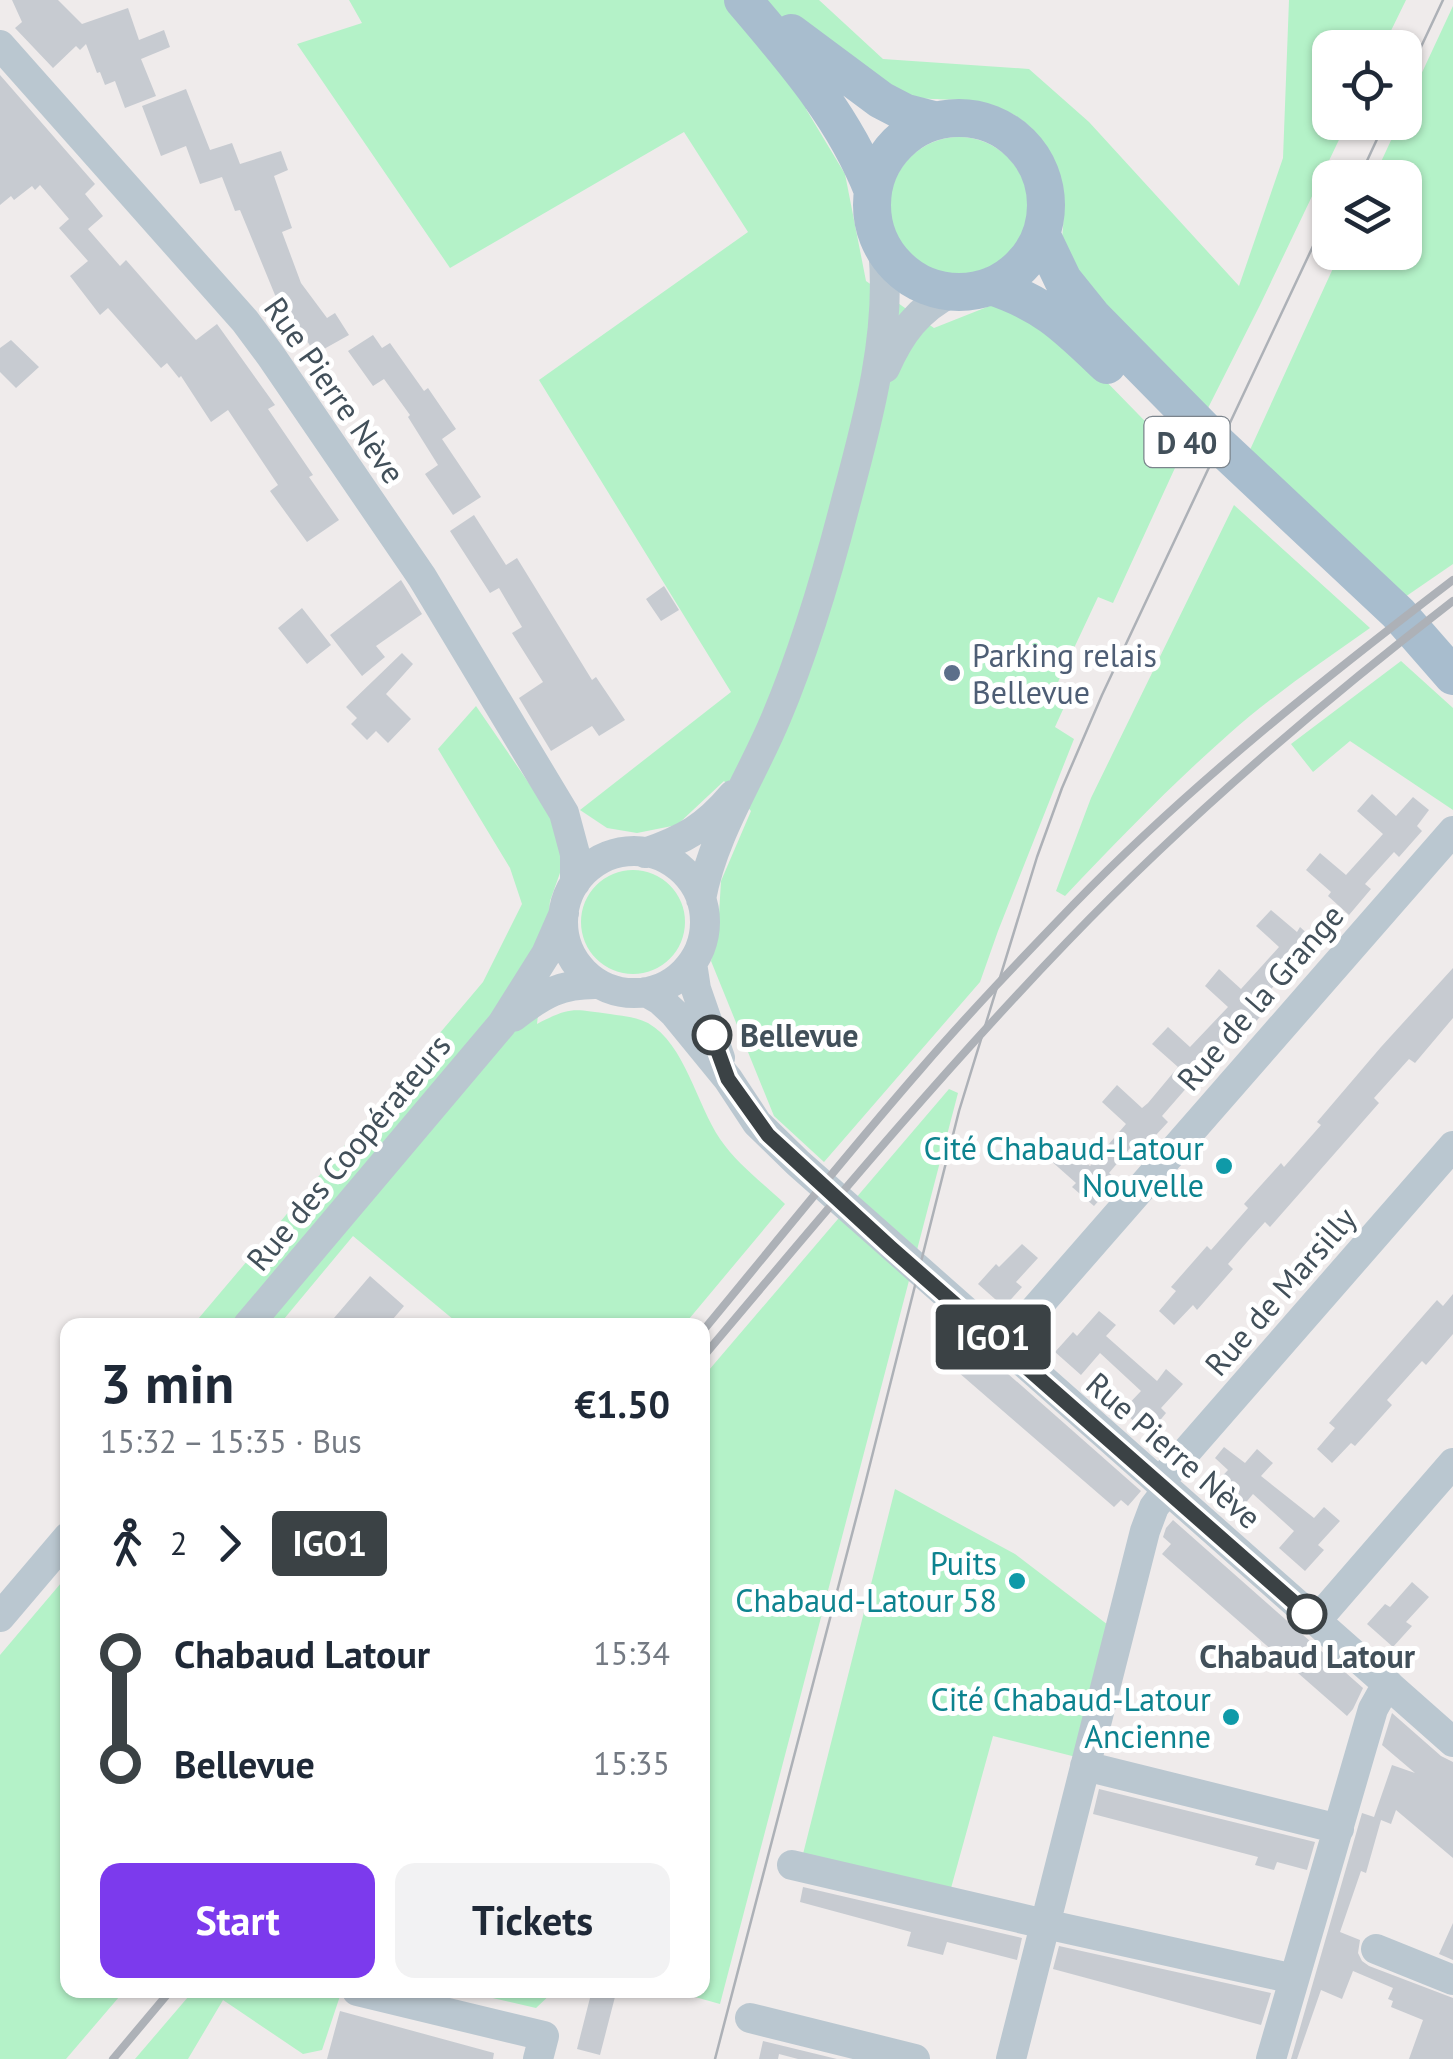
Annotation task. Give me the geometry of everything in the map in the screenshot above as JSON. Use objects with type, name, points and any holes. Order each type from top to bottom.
[{"type":"main road","points":[[747,0],[881,100],[906,113],[937,120]]},
{"type":"main road","points":[[747,0],[823,98],[858,154],[873,192],[874,220],[884,248],[908,276],[952,292],[991,286],[1022,266],[1042,234],[1046,216],[1045,187],[1035,161],[1002,128],[984,121],[956,118],[920,127],[898,143],[882,166],[873,192]]},
{"type":"main road","name":"D 40","points":[[1042,234],[1063,280],[1092,316],[1219,445],[1398,613],[1450,672]]},
{"type":"main road","name":"D 40","points":[[991,286],[1033,302],[1058,320],[1358,601],[1450,672]]},
{"type":"street","name":"Rue Pierre Nève","points":[[0,45],[244,320],[271,356],[422,578],[564,813],[574,846],[575,884]]},
{"type":"street","points":[[874,394],[886,279],[884,248]]},
{"type":"street","points":[[701,899],[707,872],[744,782],[784,700],[814,619],[874,394],[905,331],[930,304],[952,292]]},
{"type":"street","points":[[632,853],[664,858],[680,868],[701,899],[704,918],[703,936],[692,962],[672,982],[646,992],[617,991],[600,984],[583,971],[571,954],[564,934],[564,913],[575,884],[594,864],[632,853],[677,841],[697,830],[744,782]]},
{"type":"street","name":"Rue Pierre Nève","points":[[564,813],[590,838],[632,853]]},
{"type":"street","name":"Rue de la Grange","points":[[1003,1346],[1452,830]]},
{"type":"street","name":"Rue des Coopérateurs","points":[[254,1318],[502,1024],[546,954],[564,913]]},
{"type":"street","name":"Rue Pierre Nève","points":[[692,962],[700,1002],[728,1079]]},
{"type":"street","name":"Rue des Coopérateurs","points":[[502,1024],[557,988],[600,984]]},
{"type":"street","name":"Rue Pierre Nève","points":[[646,992],[674,1014],[768,1135],[1453,1742]]},
{"type":"street","name":"Rue de Marsilly","points":[[1010,2059],[1149,1518],[1163,1486],[1453,1146]]},
{"type":"street","points":[[1316,1621],[1453,1464]]},
{"type":"street","points":[[0,1617],[60,1546]]},
{"type":"street","points":[[1271,2059],[1373,1709],[1389,1685]]},
{"type":"street","points":[[1085,1766],[1339,1830]]},
{"type":"street","points":[[792,1865],[1294,1978]]},
{"type":"street","points":[[1376,1948],[1453,1980]]},
{"type":"street","points":[[380,1998],[541,2048]]},
{"type":"street","points":[[750,2018],[915,2059]]},
{"type":"green space","points":[[349,0],[819,0],[883,59],[1029,69],[1089,122],[1239,286],[1283,158],[1289,0],[1406,0],[1391,30],[1312,30],[1312,140],[1339,140],[1329,160],[1312,160],[1312,196],[1206,412],[1060,259],[1064,218],[1060,185],[1048,151],[1028,124],[997,107],[977,102],[903,95],[848,60],[806,109],[845,174],[866,281],[934,328],[992,305],[1037,318],[1095,370],[1180,457],[1113,603],[1098,597],[1051,697],[1065,705],[1055,727],[1074,739],[980,982],[824,1162],[774,1116],[711,961],[718,931],[721,881],[751,811],[724,781],[677,825],[637,833],[607,828],[580,810],[731,692],[539,380],[748,232],[684,132],[450,268],[297,44],[362,23]]},
{"type":"green space","points":[[1453,6],[1453,564],[1405,597],[1249,452],[1332,270],[1422,270],[1422,160],[1382,160],[1391,140],[1422,140],[1422,73]]},
{"type":"green space","points":[[959,137],[985,142],[1008,157],[1023,180],[1028,206],[1023,232],[1008,255],[985,270],[959,275],[933,270],[910,255],[895,232],[890,206],[895,180],[910,157],[933,142]]},
{"type":"green space","points":[[1234,505],[1370,628],[1229,734],[1065,896],[1056,891],[1091,798]]},
{"type":"green space","points":[[1401,661],[1453,708],[1453,810],[1350,741],[1313,772],[1291,744]]},
{"type":"green space","points":[[476,706],[548,811],[566,856],[550,901],[537,1024],[558,1014],[580,1010],[648,1023],[672,1045],[727,1148],[785,1204],[690,1318],[452,1318],[353,1236],[285,1318],[199,1318],[483,982],[522,904],[510,868],[438,749]]},
{"type":"green space","points":[[633,870],[653,874],[670,885],[681,902],[685,922],[681,942],[670,959],[653,970],[633,974],[613,970],[596,959],[585,942],[581,922],[585,902],[596,885],[613,874]]},
{"type":"green space","points":[[949,1089],[958,1093],[720,2004],[699,1998],[710,1998],[710,1369]]},
{"type":"green space","points":[[895,1489],[1015,1554],[1112,1628],[1080,1758],[993,1736],[948,1899],[801,1862]]},
{"type":"green space","points":[[60,1584],[60,1998],[118,1998],[66,2059],[0,2059],[0,1655]]},
{"type":"green space","points":[[187,1998],[339,1998],[322,2050],[303,2054],[223,2000],[188,2059],[135,2059]]},
{"type":"green space","points":[[493,1998],[547,1998],[536,2008]]},
{"type":"building","points":[[12,0],[58,0],[82,24],[128,8],[139,40],[164,30],[170,47],[141,59],[156,96],[125,108],[115,81],[105,85],[100,72],[97,73],[86,44],[80,50],[76,46],[53,68],[15,28],[22,22]]},
{"type":"building","points":[[0,75],[95,184],[85,194],[103,216],[88,229],[120,266],[126,260],[196,340],[217,324],[275,405],[268,409],[339,520],[307,542],[270,491],[278,485],[228,410],[211,422],[181,376],[167,363],[161,368],[108,308],[100,315],[70,276],[88,261],[59,228],[69,219],[40,185],[35,190],[32,186],[14,200],[11,196],[0,205]]},
{"type":"building","points":[[186,89],[210,150],[232,143],[240,164],[281,151],[288,170],[274,176],[292,228],[282,232],[301,283],[327,318],[335,313],[349,335],[315,354],[297,324],[292,327],[275,295],[222,177],[200,184],[186,146],[161,156],[142,106]]},
{"type":"building","points":[[373,335],[382,348],[390,343],[456,429],[442,439],[481,497],[453,515],[425,474],[438,465],[410,415],[384,379],[373,386],[348,351]]},
{"type":"building","points":[[11,340],[39,367],[16,388],[0,372],[0,348]]},
{"type":"building","points":[[474,515],[506,565],[517,558],[592,680],[596,677],[625,720],[599,736],[592,726],[551,751],[519,698],[543,682],[512,633],[522,627],[499,588],[490,593],[450,531]]},
{"type":"building","points":[[401,580],[422,614],[376,646],[385,657],[362,676],[330,635]]},
{"type":"building","points":[[664,586],[679,610],[661,621],[646,599]]},
{"type":"building","points":[[302,608],[331,645],[307,664],[278,628]]},
{"type":"building","points":[[402,653],[413,664],[386,694],[411,719],[388,743],[376,731],[367,740],[351,724],[357,718],[346,707]]},
{"type":"building","points":[[1372,794],[1396,816],[1413,797],[1429,810],[1417,826],[1422,831],[1399,857],[1394,852],[1365,884],[1371,889],[1349,915],[1306,870],[1320,853],[1346,875],[1383,834],[1357,811]]},
{"type":"building","points":[[1271,910],[1297,932],[1300,927],[1321,946],[1299,972],[1291,965],[1263,999],[1270,1005],[1247,1032],[1240,1026],[1212,1058],[1219,1064],[1195,1090],[1189,1085],[1162,1116],[1168,1122],[1144,1148],[1136,1141],[1109,1173],[1117,1180],[1094,1206],[1050,1160],[1065,1144],[1090,1166],[1126,1124],[1102,1102],[1117,1085],[1142,1108],[1148,1103],[1178,1067],[1152,1044],[1168,1027],[1190,1047],[1228,1007],[1205,986],[1219,969],[1241,989],[1279,947],[1256,926]]},
{"type":"building","points":[[1453,968],[1453,1018],[1415,1063],[1409,1059],[1374,1098],[1379,1103],[1270,1227],[1265,1222],[1247,1242],[1228,1264],[1233,1269],[1197,1310],[1193,1305],[1174,1325],[1159,1311],[1176,1291],[1171,1287],[1207,1246],[1211,1250],[1248,1208],[1244,1204],[1281,1163],[1284,1167],[1321,1125],[1317,1122]]},
{"type":"building","points":[[1022,1244],[1038,1258],[1016,1282],[1022,1287],[1004,1307],[978,1284]]},
{"type":"building","points":[[370,1276],[404,1306],[394,1318],[334,1318]]},
{"type":"building","points":[[1453,1294],[1453,1334],[1387,1400],[1392,1405],[1355,1446],[1351,1443],[1332,1463],[1317,1449],[1335,1428],[1329,1423],[1437,1300],[1443,1306]]},
{"type":"building","points":[[1099,1311],[1116,1325],[1106,1336],[1157,1381],[1166,1369],[1183,1384],[1161,1408],[1166,1413],[1149,1434],[1122,1411],[1141,1391],[1100,1353],[1081,1375],[1055,1352],[1073,1332],[1077,1336]]},
{"type":"building","points":[[956,1328],[1141,1491],[1128,1506],[1121,1500],[1114,1507],[943,1359],[952,1350],[944,1343]]},
{"type":"building","points":[[1224,1447],[1245,1463],[1257,1449],[1273,1463],[1261,1476],[1314,1518],[1324,1507],[1340,1521],[1318,1545],[1324,1550],[1305,1571],[1279,1548],[1294,1531],[1253,1494],[1238,1512],[1211,1488],[1228,1470],[1215,1458]]},
{"type":"building","points":[[1173,1520],[1363,1688],[1347,1716],[1162,1554],[1171,1544],[1163,1537]]},
{"type":"building","points":[[1412,1582],[1429,1597],[1406,1622],[1412,1626],[1393,1647],[1367,1624],[1385,1604],[1390,1607]]},
{"type":"building","points":[[1392,1713],[1453,1762],[1453,1858],[1396,1810],[1391,1824],[1381,1820],[1366,1873],[1361,1871],[1340,1932],[1360,1940],[1358,1953],[1369,1966],[1453,1998],[1453,2059],[1409,2059],[1423,2020],[1391,2007],[1393,2001],[1388,1999],[1393,1988],[1353,1971],[1342,1999],[1321,1990],[1297,2059],[1291,2059],[1362,1813],[1374,1817],[1392,1765],[1415,1773],[1382,1745]]},
{"type":"building","points":[[1099,1789],[1315,1842],[1307,1870],[1277,1862],[1274,1870],[1255,1865],[1258,1857],[1093,1814]]},
{"type":"building","points":[[803,1887],[1022,1938],[1017,1960],[947,1942],[943,1955],[907,1946],[911,1932],[800,1902]]},
{"type":"building","points":[[1453,1923],[1453,1960],[1439,1954]]},
{"type":"building","points":[[1059,1946],[1271,1993],[1261,2025],[1053,1969]]},
{"type":"building","points":[[590,1998],[615,1998],[600,2055],[577,2049]]},
{"type":"building","points":[[340,2011],[494,2053],[493,2059],[327,2059]]},
{"type":"building","points":[[763,2041],[837,2059],[798,2059],[779,2054],[778,2059],[759,2059]]},
{"type":"tram line","points":[[1422,45],[1443,0]]},
{"type":"tram line","points":[[1367,160],[1377,140]]},
{"type":"tram line","points":[[715,2059],[959,1111],[1037,857],[1102,695],[1312,248]]},
{"type":"railway","points":[[710,1322],[920,1070],[1118,860],[1258,735],[1453,580]]},
{"type":"railway","points":[[710,1349],[927,1095],[1112,896],[1254,764],[1453,601]]},
{"type":"railway","points":[[113,2059],[164,1998]]},
{"type":"bus line","name":"IGO1","points":[[712,1035],[728,1079],[768,1135],[1307,1614]]},
{"type":"place","name":"Parking relais Bellevue","points":[[952,673]]},
{"type":"place","name":"Bellevue","points":[[712,1035]]},
{"type":"place","name":"Cité Chabaud-Latour Nouvelle","points":[[1224,1166]]},
{"type":"place","name":"Puits Chabaud-Latour 58","points":[[1017,1581]]},
{"type":"place","name":"Chabaud Latour","points":[[1307,1614]]},
{"type":"place","name":"Cité Chabaud-Latour Ancienne","points":[[1231,1717]]}]
